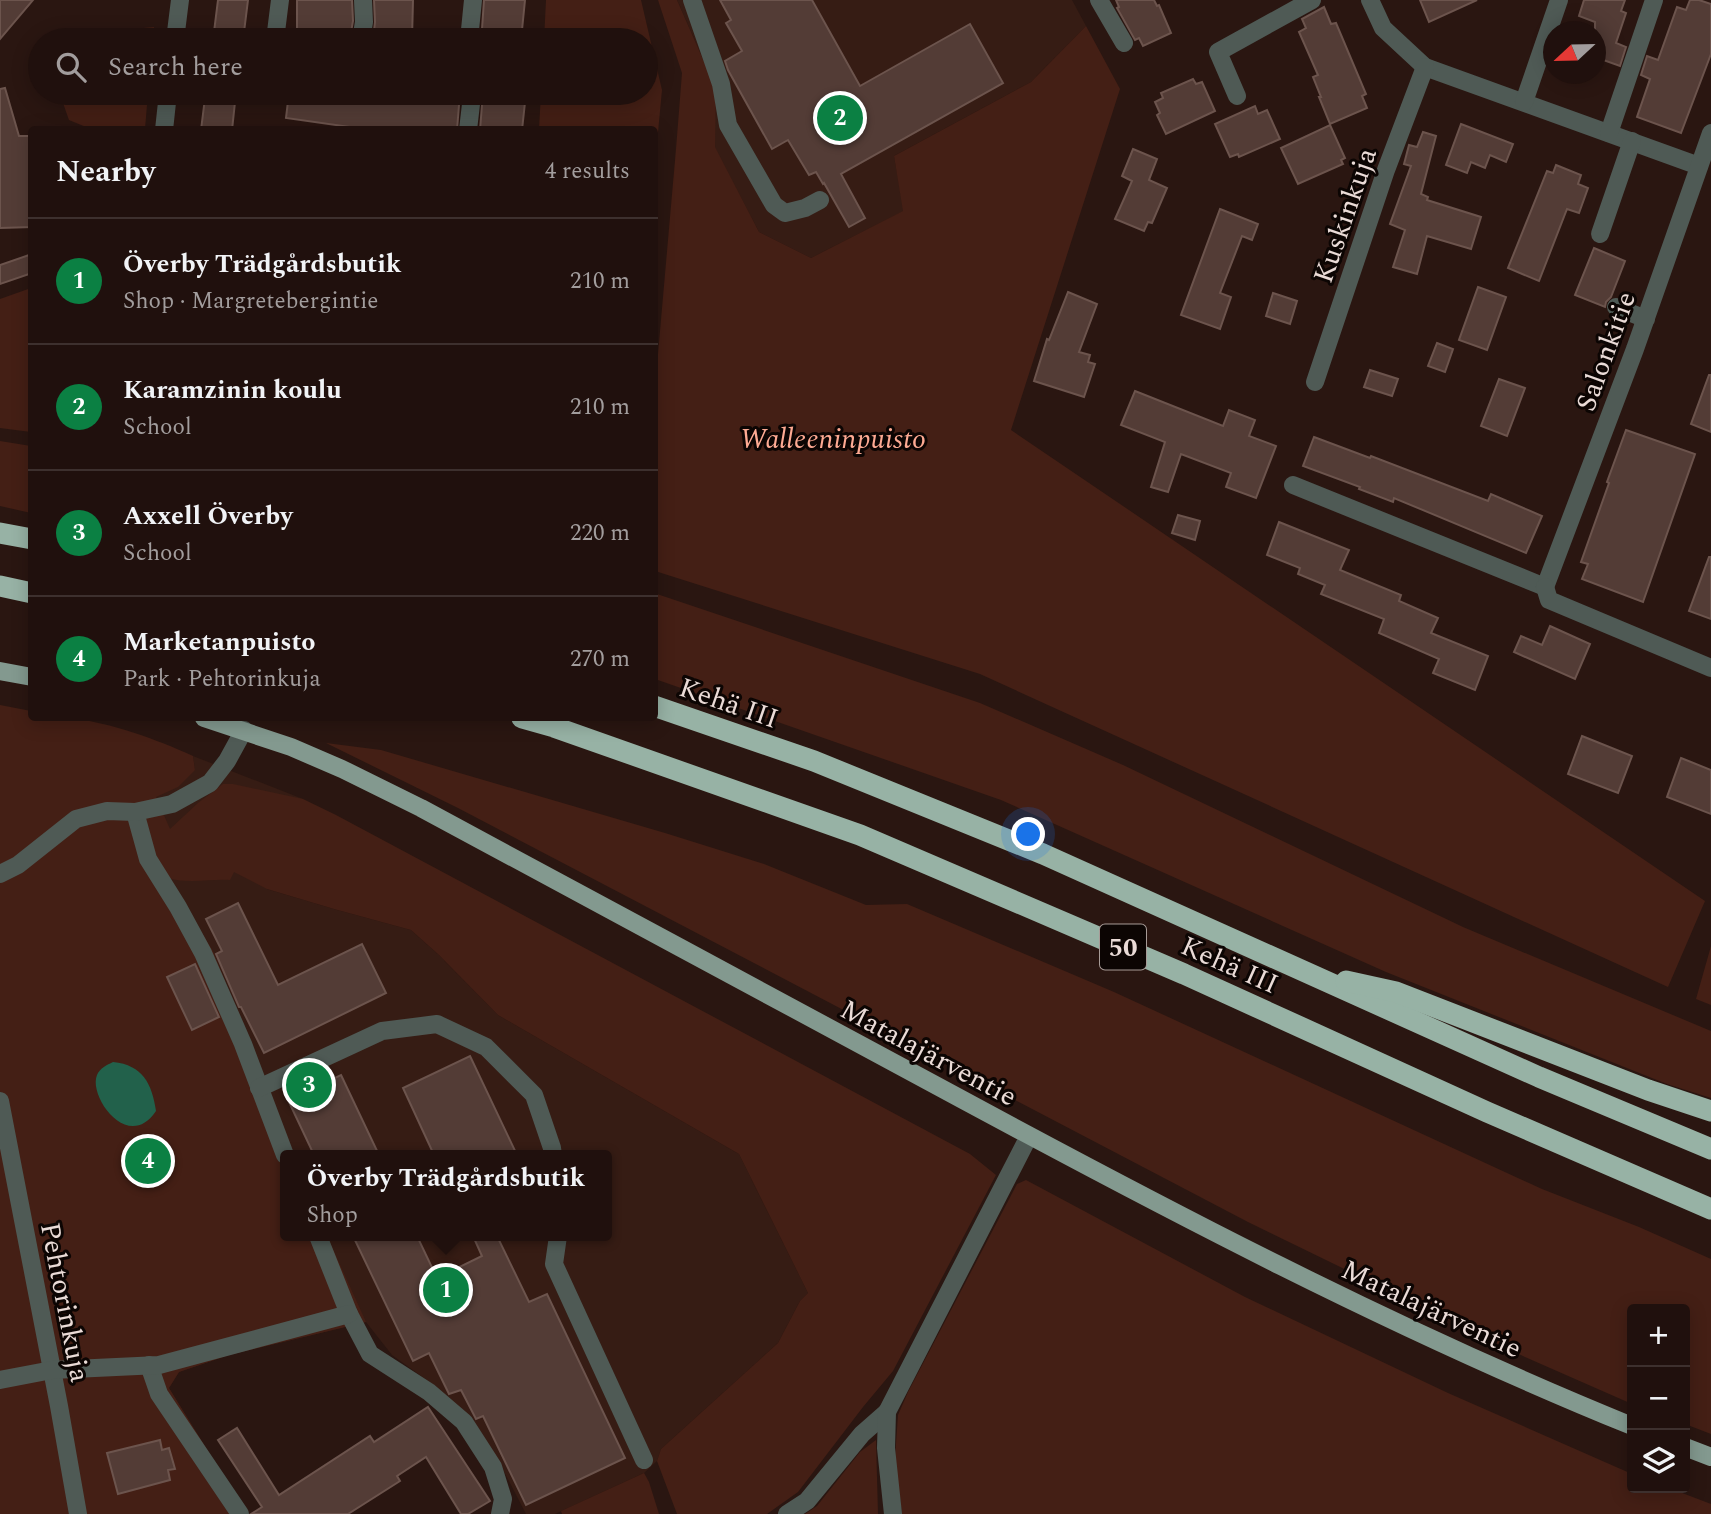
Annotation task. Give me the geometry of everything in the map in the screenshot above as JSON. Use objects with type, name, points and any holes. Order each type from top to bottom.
[{"type":"highway","points":[[0,533],[28,538]]},
{"type":"highway","points":[[0,586],[28,592]]},
{"type":"highway","name":"Kehä III","points":[[658,707],[814,761],[1043,854],[1539,1077],[1711,1149]]},
{"type":"highway","name":"Kehä III","points":[[533,721],[860,835],[1184,974],[1487,1112],[1711,1209]]},
{"type":"highway","points":[[1303,971],[1396,992],[1648,1090],[1711,1111]]},
{"type":"main road","points":[[0,671],[28,676]]},
{"type":"main road","name":"Matalajärventie","points":[[214,721],[304,752],[421,808],[1101,1174],[1373,1311],[1462,1353],[1627,1424]]},
{"type":"main road","points":[[1690,1449],[1711,1457]]},
{"type":"street","points":[[176,28],[180,0]]},
{"type":"street","points":[[276,28],[280,0]]},
{"type":"street","points":[[363,0],[363,28]]},
{"type":"street","points":[[470,28],[473,0]]},
{"type":"street","points":[[692,0],[721,84],[728,125],[774,205],[785,213],[805,208],[820,200]]},
{"type":"street","points":[[1100,0],[1124,43]]},
{"type":"street","points":[[1237,96],[1218,52],[1312,0]]},
{"type":"street","points":[[1370,0],[1383,28],[1425,67],[1699,166]]},
{"type":"street","points":[[1524,102],[1559,0]]},
{"type":"street","points":[[1609,133],[1654,0]]},
{"type":"street","name":"Kuskinkuja","points":[[1315,382],[1386,170],[1425,67]]},
{"type":"street","points":[[164,126],[167,105]]},
{"type":"street","points":[[468,126],[471,105]]},
{"type":"street","name":"Salonkitie","points":[[1545,587],[1646,318],[1711,133]]},
{"type":"street","points":[[1600,234],[1632,141]]},
{"type":"street","points":[[1616,307],[1646,318]]},
{"type":"street","points":[[1293,485],[1545,587],[1549,600],[1711,668]]},
{"type":"street","points":[[0,874],[18,865],[76,819],[107,811],[135,811],[172,804],[210,783],[227,761],[244,730]]},
{"type":"street","points":[[135,811],[148,859],[203,953],[243,1044],[283,1150]]},
{"type":"street","points":[[259,1088],[382,1031],[438,1024],[486,1047],[534,1096],[552,1150]]},
{"type":"street","name":"Pehtorinkuja","points":[[0,1101],[78,1514]]},
{"type":"street","points":[[787,1514],[807,1501],[862,1434],[887,1412],[1029,1136]]},
{"type":"street","points":[[320,1241],[349,1314],[370,1354],[429,1392],[464,1422],[494,1467],[503,1499],[500,1514]]},
{"type":"street","points":[[557,1241],[554,1264],[644,1460]]},
{"type":"street","points":[[0,1380],[52,1370],[159,1364],[349,1314]]},
{"type":"street","points":[[149,1365],[159,1394],[240,1514]]},
{"type":"street","points":[[887,1412],[886,1448],[893,1514]]},
{"type":"shaded area","points":[[677,0],[1072,0],[1086,26],[1031,82],[894,156],[904,211],[811,258],[759,232],[714,147],[716,89]]},
{"type":"shaded area","points":[[193,756],[303,799],[291,821],[267,889],[411,930],[498,1015],[739,1154],[808,1293],[800,1301],[778,1343],[661,1449],[657,1461],[644,1473],[555,1514],[526,1514],[496,1456],[435,1386],[392,1355],[366,1322],[229,1355],[179,1372],[169,1388],[192,1426],[0,1514],[0,826],[195,770]]},
{"type":"shaded area","points":[[113,1062],[132,1067],[149,1084],[156,1111],[145,1122],[134,1126],[123,1124],[104,1107],[98,1095],[97,1075]]},
{"type":"green space","points":[[546,0],[641,0],[648,28],[545,28]]},
{"type":"green space","name":"Walleeninpuisto","points":[[658,0],[677,0],[716,89],[715,147],[759,232],[811,258],[903,211],[894,156],[1031,82],[1086,26],[1120,89],[1011,430],[1705,901],[1668,987],[980,674],[658,572],[658,353],[682,73]]},
{"type":"green space","points":[[658,73],[662,90],[658,132],[658,126],[539,126],[540,105],[658,105]]},
{"type":"green space","points":[[64,105],[147,105],[145,126],[84,126],[69,120]]},
{"type":"green space","points":[[28,289],[28,432],[0,428],[0,299]]},
{"type":"green space","points":[[0,441],[28,446],[28,512],[0,506]]},
{"type":"green space","points":[[658,594],[980,703],[1123,765],[1463,927],[1711,1031],[1711,1098],[1667,1084],[1386,972],[1001,800],[658,680]]},
{"type":"green space","points":[[0,705],[28,710],[28,721],[90,721],[149,738],[193,756],[195,770],[178,787],[156,797],[170,829],[223,784],[303,799],[970,1154],[996,1175],[893,1371],[798,1492],[767,1514],[677,1514],[657,1461],[661,1449],[778,1343],[800,1301],[808,1293],[739,1154],[498,1015],[411,930],[267,889],[234,872],[230,880],[191,881],[168,878],[213,951],[292,1150],[280,1150],[280,1241],[329,1241],[366,1322],[229,1355],[179,1372],[169,1388],[247,1514],[0,1514]]},
{"type":"green space","points":[[326,743],[381,750],[665,833],[764,864],[866,905],[907,904],[1114,992],[1542,1189],[1711,1259],[1711,1434],[1690,1426],[1690,1304],[1627,1304],[1627,1402],[1525,1357],[1248,1222],[458,808]]},
{"type":"green space","points":[[1711,946],[1711,1005],[1696,999]]},
{"type":"green space","points":[[1026,1180],[1245,1297],[1448,1393],[1627,1472],[1627,1493],[1682,1493],[1711,1504],[1711,1514],[902,1514],[895,1458],[898,1415],[1017,1184]]},
{"type":"green space","points":[[876,1440],[878,1514],[805,1514],[817,1506],[860,1452]]},
{"type":"green space","points":[[644,1473],[659,1514],[562,1514],[561,1511]]},
{"type":"building","points":[[0,0],[33,0],[0,39]]},
{"type":"building","points":[[218,0],[248,0],[244,28],[214,28]]},
{"type":"building","points":[[297,0],[352,0],[352,28],[297,28]]},
{"type":"building","points":[[374,0],[413,0],[412,28],[374,28]]},
{"type":"building","points":[[484,0],[525,0],[522,28],[482,28]]},
{"type":"building","points":[[720,0],[812,0],[860,86],[970,24],[1003,83],[841,174],[865,218],[849,227],[824,183],[816,172],[809,175],[788,140],[772,149],[728,70],[725,61],[742,51],[726,23],[731,20]]},
{"type":"building","points":[[1116,0],[1154,0],[1157,6],[1159,5],[1171,33],[1143,46],[1139,38],[1135,40],[1117,8],[1119,7]]},
{"type":"building","points":[[1420,0],[1477,0],[1429,22]]},
{"type":"building","points":[[1584,0],[1625,0],[1621,11],[1626,13],[1616,43],[1626,47],[1620,66],[1606,61],[1606,21],[1592,21],[1579,16]]},
{"type":"building","points":[[1690,0],[1711,4],[1711,54],[1681,133],[1637,117],[1650,79],[1641,75],[1647,56],[1658,60],[1677,7],[1686,10]]},
{"type":"building","points":[[1324,7],[1331,24],[1336,23],[1366,94],[1362,96],[1367,108],[1330,124],[1313,77],[1318,75],[1299,32],[1306,28],[1302,19]]},
{"type":"building","points":[[1193,79],[1196,84],[1202,82],[1215,111],[1166,134],[1157,115],[1160,113],[1155,102],[1163,98],[1161,93]]},
{"type":"building","points":[[5,88],[19,136],[28,136],[28,227],[0,228],[0,89]]},
{"type":"building","points":[[204,105],[235,105],[232,126],[202,126]]},
{"type":"building","points":[[288,105],[459,105],[457,126],[343,126],[286,118]]},
{"type":"building","points":[[482,105],[525,105],[522,126],[480,126]]},
{"type":"building","points":[[1255,106],[1258,114],[1267,110],[1280,139],[1239,157],[1238,154],[1230,157],[1215,124]]},
{"type":"building","points":[[1461,124],[1513,144],[1506,162],[1490,155],[1485,168],[1471,162],[1467,173],[1446,165]]},
{"type":"building","points":[[1330,125],[1345,158],[1341,160],[1343,164],[1298,184],[1281,148]]},
{"type":"building","points":[[1423,132],[1436,136],[1421,194],[1428,197],[1427,200],[1481,217],[1471,249],[1427,236],[1417,274],[1393,267],[1405,230],[1390,224],[1411,166],[1404,164],[1409,145],[1417,147]]},
{"type":"building","points":[[1133,149],[1157,159],[1149,180],[1167,188],[1152,223],[1148,222],[1144,231],[1115,219],[1132,181],[1122,176]]},
{"type":"building","points":[[1556,165],[1581,175],[1578,184],[1588,188],[1579,213],[1567,209],[1539,281],[1508,268],[1547,171],[1553,173]]},
{"type":"building","points":[[1220,209],[1258,224],[1252,240],[1242,236],[1220,293],[1231,297],[1220,329],[1181,315]]},
{"type":"building","points":[[1594,248],[1625,261],[1605,307],[1575,295]]},
{"type":"building","points":[[28,255],[28,274],[0,284],[0,265]]},
{"type":"building","points":[[1478,287],[1506,297],[1487,350],[1459,340]]},
{"type":"building","points":[[1068,292],[1097,304],[1079,352],[1090,355],[1088,362],[1095,364],[1084,397],[1034,381],[1047,339],[1049,340]]},
{"type":"building","points":[[1273,293],[1297,301],[1290,324],[1266,316]]},
{"type":"building","points":[[1437,343],[1453,349],[1445,372],[1428,366]]},
{"type":"building","points":[[1370,370],[1398,379],[1392,396],[1364,387]]},
{"type":"building","points":[[1711,375],[1711,432],[1691,424]]},
{"type":"building","points":[[1499,379],[1525,388],[1507,436],[1481,426]]},
{"type":"building","points":[[1135,391],[1223,426],[1229,410],[1255,420],[1249,436],[1276,446],[1256,498],[1226,487],[1231,473],[1181,454],[1168,492],[1151,487],[1165,442],[1121,425]]},
{"type":"building","points":[[1626,430],[1695,454],[1643,602],[1582,579],[1588,564],[1581,562]]},
{"type":"building","points":[[1314,437],[1488,501],[1491,494],[1542,516],[1526,553],[1394,498],[1393,502],[1303,466]]},
{"type":"building","points":[[1178,515],[1200,521],[1195,540],[1172,533]]},
{"type":"building","points":[[1279,522],[1349,550],[1340,570],[1401,595],[1399,601],[1438,618],[1431,633],[1488,656],[1475,690],[1433,673],[1439,659],[1379,633],[1384,619],[1321,594],[1325,585],[1298,574],[1300,568],[1267,555]]},
{"type":"building","points":[[1711,557],[1711,619],[1689,611]]},
{"type":"building","points":[[1550,626],[1590,644],[1575,679],[1514,652],[1521,636],[1542,645]]},
{"type":"building","points":[[1582,736],[1632,756],[1618,793],[1568,774]]},
{"type":"building","points":[[1681,758],[1711,770],[1711,814],[1667,797]]},
{"type":"building","points":[[238,903],[278,985],[362,944],[386,993],[264,1053],[239,1007],[216,954],[222,951],[206,919]]},
{"type":"building","points":[[195,964],[219,1017],[192,1030],[167,977]]},
{"type":"building","points":[[470,1056],[515,1150],[432,1150],[403,1088]]},
{"type":"building","points":[[341,1075],[377,1150],[312,1150],[288,1100]]},
{"type":"building","points":[[355,1241],[419,1241],[437,1278],[482,1256],[475,1241],[499,1241],[529,1302],[547,1294],[625,1458],[526,1505],[483,1416],[476,1419],[461,1390],[449,1394],[429,1353],[413,1361]]},
{"type":"building","points":[[428,1407],[490,1501],[468,1514],[461,1514],[426,1457],[397,1476],[400,1481],[348,1514],[251,1514],[262,1507],[218,1440],[237,1428],[279,1495],[370,1436],[374,1442]]},
{"type":"building","points":[[160,1440],[162,1450],[169,1448],[175,1469],[168,1470],[170,1480],[118,1494],[107,1453]]},
{"type":"place","name":"Karamzinin koulu","points":[[840,118]]},
{"type":"place","name":"Axxell Överby","points":[[309,1085]]},
{"type":"place","name":"Marketanpuisto","points":[[148,1161]]},
{"type":"place","name":"Överby Trädgårdsbutik","points":[[446,1290]]}]
